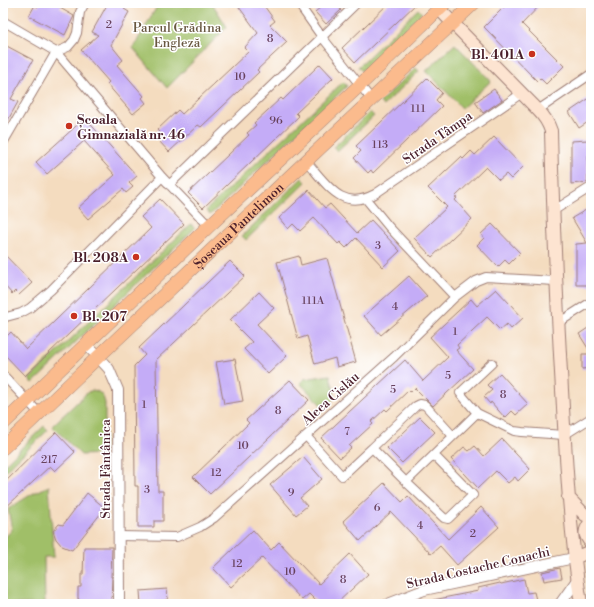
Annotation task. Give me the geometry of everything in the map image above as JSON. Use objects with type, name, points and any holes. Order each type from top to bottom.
[{"type":"main road","name":"Șoseaua Pantelimon","points":[[3,448],[474,3]]},
{"type":"main road","name":"Șoseaua Pantelimon","points":[[3,424],[209,226],[442,6]]},
{"type":"main road","points":[[442,6],[452,23],[545,118],[551,131],[555,281],[564,435],[574,558],[581,604]]},
{"type":"main road","points":[[568,497],[591,520],[585,533],[586,538],[591,543]]},
{"type":"main road","points":[[574,558],[591,551]]},
{"type":"street","points":[[3,143],[56,52],[68,46],[74,40],[77,33],[80,12],[85,3]]},
{"type":"street","points":[[298,3],[359,86],[371,99]]},
{"type":"street","points":[[169,184],[357,3]]},
{"type":"street","points":[[3,22],[56,52],[162,177],[209,226]]},
{"type":"street","points":[[538,110],[591,74]]},
{"type":"street","name":"Strada Tâmpa","points":[[366,199],[522,93]]},
{"type":"street","points":[[306,161],[337,194],[349,200],[366,199],[394,232],[456,297]]},
{"type":"street","points":[[3,319],[21,313],[30,308],[51,290],[162,177]]},
{"type":"street","points":[[553,211],[591,186]]},
{"type":"street","name":"Aleea Cislău","points":[[119,536],[177,537],[200,527],[214,518],[394,357],[456,297],[476,281],[486,277],[555,281]]},
{"type":"street","points":[[558,323],[591,302]]},
{"type":"street","name":"Strada Fântânica","points":[[86,344],[109,369],[118,390],[119,604]]},
{"type":"street","points":[[492,363],[460,393],[477,413],[514,431],[564,435],[591,418]]},
{"type":"street","points":[[3,375],[39,414]]},
{"type":"street","points":[[306,436],[342,476],[416,406],[420,404],[425,405],[453,436]]},
{"type":"street","points":[[406,482],[477,413]]},
{"type":"street","points":[[372,448],[446,519],[450,518],[473,495],[434,455]]},
{"type":"street","name":"Strada Costache Conachi","points":[[388,604],[424,590],[574,558]]},
{"type":"street","points":[[560,604],[577,580]]},
{"type":"green space","name":"Parcul Grădina Engleză","points":[[159,3],[212,3],[227,27],[167,88],[133,48]]},
{"type":"green space","points":[[418,9],[422,13],[362,71],[358,67]]},
{"type":"green space","points":[[455,44],[491,81],[462,108],[426,71]]},
{"type":"green space","points":[[416,68],[419,71],[383,106],[380,102]]},
{"type":"green space","points":[[343,82],[347,86],[210,215],[206,210]]},
{"type":"green space","points":[[370,112],[374,116],[337,151],[334,147]]},
{"type":"green space","points":[[302,178],[306,182],[246,240],[242,236]]},
{"type":"green space","points":[[191,224],[195,228],[33,383],[29,379]]},
{"type":"green space","points":[[330,375],[334,390],[334,397],[324,408],[300,383],[304,379]]},
{"type":"green space","points":[[93,390],[101,394],[105,403],[105,454],[81,455],[52,426],[88,392]]},
{"type":"green space","points":[[44,426],[48,430],[3,473],[3,466]]},
{"type":"green space","points":[[49,486],[54,557],[44,557],[45,604],[3,604],[3,539],[12,530],[8,509],[32,494]]},
{"type":"building","points":[[40,3],[63,3],[60,8],[74,16],[65,35],[29,16],[35,5],[38,7]]},
{"type":"building","points":[[108,3],[128,3],[124,9],[129,12],[111,45],[123,60],[117,65],[144,96],[142,98],[146,103],[133,114],[107,84],[109,82],[81,50],[98,35],[92,32]]},
{"type":"building","points":[[236,3],[262,3],[275,21],[270,25],[287,42],[257,70],[259,72],[201,127],[198,125],[169,152],[159,141],[163,136],[157,130],[178,110],[182,114],[248,52],[244,48],[258,33]]},
{"type":"building","points":[[326,3],[335,3],[341,10],[326,24],[315,12]]},
{"type":"building","points":[[389,3],[417,3],[355,62],[342,48]]},
{"type":"building","name":"Bl. 401A","points":[[508,3],[542,3],[522,24],[564,66],[546,84],[540,78],[537,81],[484,27]]},
{"type":"building","points":[[3,44],[33,60],[11,99],[18,102],[3,129]]},
{"type":"building","points":[[320,64],[333,78],[296,113],[299,116],[203,208],[188,193],[249,135],[247,133],[256,125],[254,123],[281,98],[283,100]]},
{"type":"building","points":[[427,78],[442,93],[436,100],[442,106],[373,173],[371,170],[368,173],[354,158],[361,151],[356,146]]},
{"type":"building","points":[[494,89],[502,100],[483,113],[475,102]]},
{"type":"building","points":[[591,97],[591,120],[579,128],[569,112]]},
{"type":"building","name":"Școala Gimnazială nr. 46","points":[[85,118],[137,176],[129,183],[133,187],[126,193],[123,189],[88,219],[78,208],[115,175],[84,141],[47,174],[36,162]]},
{"type":"building","points":[[494,137],[523,167],[511,179],[506,174],[499,180],[486,167],[455,197],[457,198],[455,200],[472,219],[432,257],[414,238],[447,207],[428,188],[461,157],[463,159],[471,151],[475,155]]},
{"type":"building","points":[[588,140],[588,182],[571,184],[571,141]]},
{"type":"building","points":[[309,190],[325,208],[330,204],[357,233],[371,220],[400,251],[383,267],[356,238],[346,248],[340,242],[338,244],[314,218],[300,231],[293,224],[288,229],[279,218]]},
{"type":"building","points":[[160,199],[184,224],[25,376],[3,353],[3,340],[11,332],[26,349],[151,228],[141,217]]},
{"type":"building","points":[[591,207],[591,285],[576,285],[576,244],[587,243],[572,218]]},
{"type":"building","points":[[492,224],[520,253],[509,264],[505,260],[498,267],[477,245],[484,238],[481,234]]},
{"type":"building","points":[[3,253],[32,283],[19,295],[15,291],[12,294],[3,284]]},
{"type":"building","points":[[299,256],[301,265],[327,258],[356,362],[337,367],[335,358],[315,364],[307,336],[298,339],[277,262]]},
{"type":"building","points":[[230,261],[245,276],[156,360],[158,491],[163,491],[163,521],[154,521],[154,527],[138,527],[138,486],[135,486],[134,366],[145,355],[139,348]]},
{"type":"building","points":[[409,276],[427,296],[381,335],[364,316]]},
{"type":"building","points":[[496,289],[523,318],[511,329],[507,324],[500,330],[487,317],[457,345],[459,348],[456,350],[473,369],[433,406],[415,388],[411,392],[409,390],[387,411],[385,409],[371,422],[373,424],[349,446],[351,448],[340,458],[321,438],[405,360],[423,381],[448,357],[430,337],[471,299],[477,306]]},
{"type":"building","points":[[259,292],[274,308],[257,324],[287,356],[268,374],[244,349],[252,342],[230,320]]},
{"type":"building","points":[[591,326],[591,353],[579,334]]},
{"type":"building","points":[[582,354],[591,354],[591,368],[582,369]]},
{"type":"building","points":[[235,359],[243,401],[224,404],[216,362]]},
{"type":"building","points":[[500,373],[528,404],[516,415],[512,411],[505,418],[491,402],[490,404],[484,397],[492,390],[487,385]]},
{"type":"building","points":[[290,380],[309,400],[210,494],[193,477],[249,423],[246,420]]},
{"type":"building","points":[[420,417],[435,432],[402,463],[387,448]]},
{"type":"building","points":[[56,432],[75,452],[55,471],[50,466],[3,510],[3,484]]},
{"type":"building","points":[[502,439],[530,469],[518,481],[515,477],[508,483],[496,471],[478,488],[451,459],[464,447],[469,451],[475,446],[484,456]]},
{"type":"building","points":[[303,457],[322,479],[300,498],[307,506],[296,515],[270,485]]},
{"type":"building","points":[[384,483],[402,502],[408,496],[448,539],[481,507],[499,527],[457,565],[440,546],[431,554],[391,512],[360,541],[343,521]]},
{"type":"building","points":[[87,493],[105,508],[72,550],[62,546],[56,539],[53,531],[59,524],[63,525]]},
{"type":"building","points":[[253,530],[271,550],[279,542],[319,584],[350,554],[368,574],[336,604],[319,604],[309,594],[302,600],[262,558],[231,587],[213,568]]},
{"type":"building","points":[[84,547],[112,547],[111,604],[79,604],[78,587],[81,587],[81,575],[83,575]]},
{"type":"building","points":[[560,568],[562,578],[544,581],[542,572]]},
{"type":"building","points":[[524,579],[527,593],[534,592],[537,604],[434,604],[433,600],[478,591],[478,588]]},
{"type":"building","points":[[167,589],[168,599],[165,600],[166,604],[141,604],[140,591]]},
{"type":"place","name":"Bl. 401A","points":[[532,54]]},
{"type":"place","name":"Școala Gimnazială nr. 46","points":[[69,126]]},
{"type":"place","name":"Bl. 208A","points":[[136,257]]},
{"type":"place","name":"Bl. 207","points":[[74,316]]}]
